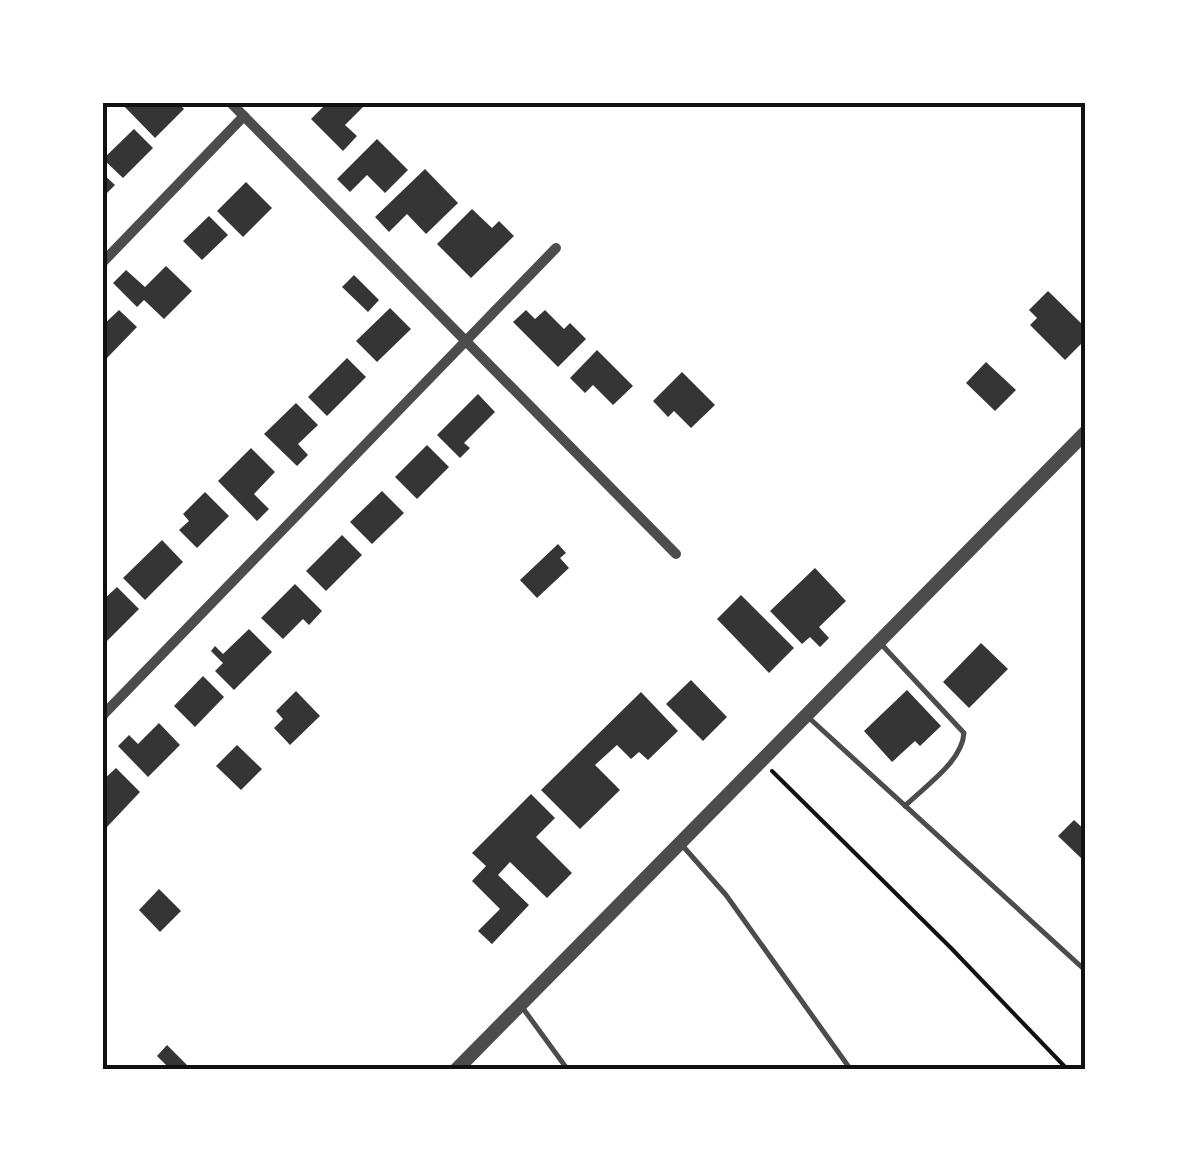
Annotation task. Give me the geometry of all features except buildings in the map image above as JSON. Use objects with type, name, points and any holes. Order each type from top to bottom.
[{"type":"street","points":[[230,102],[676,554]]},
{"type":"street","points":[[102,263],[244,116]]},
{"type":"street","points":[[102,716],[556,248]]},
{"type":"street","points":[[456,1070],[1086,432]]},
{"type":"lane","points":[[879,642],[964,732],[963,746],[954,758],[904,806]]},
{"type":"lane","points":[[807,715],[1086,971]]},
{"type":"lane","points":[[680,842],[726,895],[851,1070]]},
{"type":"lane","points":[[521,1006],[568,1070]]},
{"type":"path","points":[[762,760],[1068,1070]]}]
